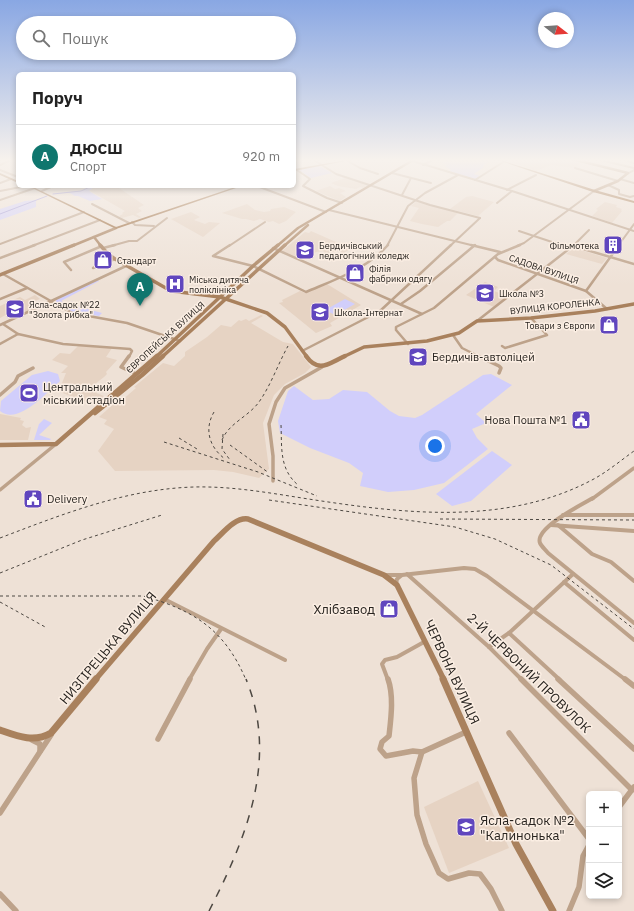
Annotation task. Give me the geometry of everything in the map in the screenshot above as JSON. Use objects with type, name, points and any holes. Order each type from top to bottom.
[{"type":"main road","points":[[63,202],[115,227]]},
{"type":"main road","points":[[2,275],[115,227],[194,202]]},
{"type":"main road","name":"ЄВРОПЕЙСЬКА ВУЛИЦЯ","points":[[56,444],[225,299],[273,248],[298,228],[342,203]]},
{"type":"main road","name":"ЄВРОПЕЙСЬКА ВУЛИЦЯ","points":[[85,419],[117,396],[177,340],[220,297],[310,222]]},
{"type":"main road","points":[[94,237],[115,259],[171,291],[220,297],[258,310],[273,317],[284,328],[311,363],[318,366],[324,366],[364,347],[408,344],[453,335],[469,328],[477,321]]},
{"type":"main road","name":"ВУЛИЦЯ КОРОЛЕНКА","points":[[477,321],[531,318],[607,309],[634,304]]},
{"type":"main road","points":[[0,445],[56,444]]},
{"type":"main road","name":"НИЗГІРЕЦЬКА ВУЛИЦЯ","points":[[54,729],[214,541],[234,522],[242,518],[253,520]]},
{"type":"main road","name":"ЧЕРВОНА ВУЛИЦЯ","points":[[253,520],[384,575],[397,585],[466,732],[516,844],[553,911]]},
{"type":"main road","points":[[0,730],[31,739],[46,737],[54,729]]},
{"type":"street","name":"САДОВА ВУЛИЦЯ","points":[[300,202],[328,211],[500,252]]},
{"type":"street","points":[[338,202],[342,203]]},
{"type":"street","points":[[265,222],[213,256],[255,268],[305,292],[341,277],[381,252],[392,239],[405,211],[414,202]]},
{"type":"street","points":[[302,351],[380,311],[480,218],[420,202]]},
{"type":"street","points":[[542,202],[634,231]]},
{"type":"street","points":[[408,344],[396,330],[396,327],[434,308],[500,252],[524,243],[579,202]]},
{"type":"street","points":[[92,204],[135,225],[148,227],[155,226]]},
{"type":"street","points":[[0,244],[84,212]]},
{"type":"street","points":[[71,270],[64,262],[102,247],[137,240],[167,218]]},
{"type":"street","points":[[0,258],[100,220]]},
{"type":"street","points":[[586,291],[634,224]]},
{"type":"street","points":[[477,321],[537,275],[589,230]]},
{"type":"street","points":[[519,231],[634,264]]},
{"type":"street","points":[[401,304],[420,291],[474,245]]},
{"type":"street","points":[[273,248],[422,314]]},
{"type":"street","name":"САДОВА ВУЛИЦЯ","points":[[495,257],[498,260],[537,275],[586,291],[607,309]]},
{"type":"street","points":[[93,268],[115,259]]},
{"type":"street","points":[[1,324],[126,266]]},
{"type":"street","points":[[2,275],[72,313],[127,323],[177,340]]},
{"type":"street","points":[[0,299],[27,288]]},
{"type":"street","points":[[502,346],[505,348],[547,335],[531,318]]},
{"type":"street","points":[[1,324],[18,334],[63,344],[130,349],[132,351],[126,362],[121,367],[136,374]]},
{"type":"street","points":[[0,344],[18,334]]},
{"type":"street","points":[[453,335],[462,348],[499,366],[501,368],[499,373]]},
{"type":"street","points":[[311,363],[314,368],[311,373]]},
{"type":"street","points":[[273,481],[274,456],[269,424],[276,402],[285,388],[324,366]]},
{"type":"street","points":[[0,395],[15,382],[18,376],[33,368]]},
{"type":"street","name":"ЄВРОПЕЙСЬКА ВУЛИЦЯ","points":[[0,490],[56,444]]},
{"type":"street","points":[[634,468],[590,500],[563,515],[551,524],[540,538],[540,543],[548,553],[634,623]]},
{"type":"street","points":[[563,515],[634,515]]},
{"type":"street","points":[[551,524],[634,531]]},
{"type":"street","points":[[558,525],[592,554],[612,562],[634,581]]},
{"type":"street","points":[[384,575],[471,568],[483,574],[634,686]]},
{"type":"street","points":[[397,585],[397,579],[405,574]]},
{"type":"street","name":"2-Й ЧЕРВОНИЙ ПРОВУЛОК","points":[[405,574],[489,648],[633,789]]},
{"type":"street","points":[[489,648],[533,611],[573,574]]},
{"type":"street","points":[[564,582],[634,640]]},
{"type":"street","points":[[164,599],[285,660]]},
{"type":"street","points":[[158,739],[171,712],[206,650],[219,635],[221,629]]},
{"type":"street","points":[[509,632],[634,749]]},
{"type":"street","points":[[424,642],[397,657],[385,660],[382,664],[391,687],[391,706],[389,736],[382,742],[380,749],[386,756],[392,756],[414,750],[422,752],[466,732]]},
{"type":"street","name":"НИЗГІРЕЦЬКА ВУЛИЦЯ","points":[[0,813],[54,729]]},
{"type":"street","points":[[509,733],[586,835]]},
{"type":"street","points":[[31,739],[40,744],[39,754]]},
{"type":"street","points":[[422,752],[414,778],[417,815],[426,844],[439,873],[448,879],[469,873],[480,874],[491,889],[502,911]]},
{"type":"street","points":[[622,803],[633,789]]},
{"type":"street","points":[[570,911],[580,885],[580,860],[586,849]]},
{"type":"street","points":[[0,894],[16,911]]},
{"type":"shaded area","points":[[23,202],[36,202],[36,207],[0,220],[0,209]]},
{"type":"shaded area","points":[[108,202],[139,202],[144,205],[138,208],[142,211],[136,214],[141,217],[139,218],[133,215],[122,218],[119,216],[125,211]]},
{"type":"shaded area","points":[[419,202],[458,213],[450,221],[447,221],[438,227],[410,221],[419,208],[411,206]]},
{"type":"shaded area","points":[[460,202],[494,202],[478,216],[450,209]]},
{"type":"shaded area","points":[[605,202],[617,205],[616,207],[622,209],[612,223],[592,216],[598,210],[596,209]]},
{"type":"shaded area","points":[[247,204],[255,210],[264,212],[270,211],[271,209],[284,207],[296,212],[286,221],[279,224],[273,221],[269,222],[260,219],[254,221],[242,219],[222,213]]},
{"type":"shaded area","points":[[191,212],[200,217],[194,220],[205,224],[209,222],[220,223],[203,237],[171,219]]},
{"type":"shaded area","points":[[311,231],[336,242],[334,244],[349,250],[343,253],[337,251],[327,254],[323,251],[316,252],[300,258],[282,251],[305,232],[309,233]]},
{"type":"shaded area","points":[[574,248],[607,258],[602,264],[566,254]]},
{"type":"shaded area","points":[[98,280],[99,281],[61,301],[67,304],[73,301],[69,304],[102,313],[99,316],[73,312],[56,302],[56,300]]},
{"type":"shaded area","name":"Школа №3","points":[[485,282],[498,287],[494,291],[507,296],[494,307],[466,295]]},
{"type":"shaded area","name":"Школа-Інтернат","points":[[327,284],[361,305],[330,323],[332,326],[316,333],[279,303],[300,291],[305,293]]},
{"type":"shaded area","name":"Ясла-садок №22 \"Золота рибка\"","points":[[35,295],[40,299],[32,302],[37,306],[16,316],[11,312],[0,318],[0,306],[20,297],[25,300]]},
{"type":"shaded area","points":[[345,299],[355,304],[335,315],[325,310]]},
{"type":"shaded area","points":[[261,315],[263,316],[251,323],[283,342],[293,344],[311,367],[305,373],[285,384],[274,395],[263,423],[269,469],[259,478],[233,472],[214,470],[115,471],[98,451],[114,429],[104,424],[107,420],[99,417],[117,401],[120,402],[136,388],[134,387],[163,363],[174,366],[185,356],[185,352],[207,337],[221,325],[231,327],[239,320],[241,321],[246,319],[249,321]]},
{"type":"shaded area","points":[[78,346],[112,348],[106,357],[117,360],[106,372],[107,374],[91,387],[98,390],[96,393],[104,396],[94,405],[55,390],[62,383],[66,373],[61,373],[68,366],[52,360],[60,353],[70,354]]},
{"type":"shaded area","name":"Центральний міський стадіон","points":[[48,371],[58,374],[60,381],[38,401],[23,412],[7,414],[0,411],[1,401],[32,375]]},
{"type":"shaded area","points":[[491,374],[512,385],[476,414],[486,423],[472,429],[477,438],[488,449],[444,483],[414,490],[388,492],[360,486],[363,473],[349,463],[310,448],[280,433],[278,421],[288,391],[294,386],[313,400],[329,399],[343,390],[367,392],[390,411],[399,416],[415,418],[422,415],[483,375]]},
{"type":"shaded area","points":[[0,414],[21,418],[20,420],[24,421],[22,425],[26,428],[31,427],[28,440],[0,440]]},
{"type":"shaded area","points":[[44,419],[52,423],[39,435],[51,439],[34,440],[39,424]]},
{"type":"shaded area","points":[[492,451],[512,465],[471,501],[452,506],[436,494]]},
{"type":"shaded area","name":"Ясла-садок №2 \"Калинонька\"","points":[[478,781],[509,848],[449,873],[424,807]]},
{"type":"waterway","points":[[0,214],[33,202]]},
{"type":"railway","points":[[223,439],[229,429],[250,412],[259,402],[288,346]]},
{"type":"railway","points":[[214,412],[209,425],[210,437],[215,449],[225,459]]},
{"type":"railway","points":[[281,425],[282,449],[285,465],[287,472],[298,485]]},
{"type":"railway","points":[[223,434],[223,439]]},
{"type":"railway","points":[[179,438],[197,449]]},
{"type":"railway","points":[[223,439],[222,449],[230,460]]},
{"type":"railway","points":[[164,442],[258,472],[317,496]]},
{"type":"railway","points":[[230,445],[269,473]]},
{"type":"railway","points":[[0,538],[95,504],[144,492],[194,487],[240,489],[350,505],[420,512],[490,510],[524,504],[558,495],[596,478],[634,451]]},
{"type":"railway","points":[[269,500],[455,527],[495,539],[551,565],[634,629]]},
{"type":"railway","points":[[0,573],[82,540],[162,515]]},
{"type":"railway","points":[[440,519],[634,520]]},
{"type":"railway","points":[[0,596],[143,596],[161,602],[178,608],[206,624],[218,635],[238,663],[246,680]]},
{"type":"railway","points":[[0,602],[47,628]]},
{"type":"railway","points":[[209,911],[223,884],[246,827],[254,798],[259,769],[259,739],[255,709],[246,679]]},
{"type":"place","name":"Фільмотека","points":[[613,245]]},
{"type":"place","name":"Бердичівський педагогічний коледж","points":[[305,250]]},
{"type":"place","name":"Стандарт","points":[[103,260]]},
{"type":"place","name":"Філія фабрики одягу","points":[[355,273]]},
{"type":"place","name":"Міська дитяча поліклініка","points":[[175,284]]},
{"type":"place","name":"Школа №3","points":[[485,293]]},
{"type":"place","name":"ДЮСШ","points":[[140,306]]},
{"type":"place","name":"Ясла-садок №22 \"Золота рибка\"","points":[[15,309]]},
{"type":"place","name":"Школа-Інтернат","points":[[320,312]]},
{"type":"place","name":"Товари з Європи","points":[[609,325]]},
{"type":"place","name":"Бердичів-автоліцей","points":[[418,357]]},
{"type":"place","name":"Центральний міський стадіон","points":[[29,393]]},
{"type":"place","name":"Нова Пошта №1","points":[[581,420]]},
{"type":"place","name":"Delivery","points":[[33,499]]},
{"type":"place","name":"Хлібзавод","points":[[389,609]]},
{"type":"place","name":"Ясла-садок №2 \"Калинонька\"","points":[[466,827]]}]
